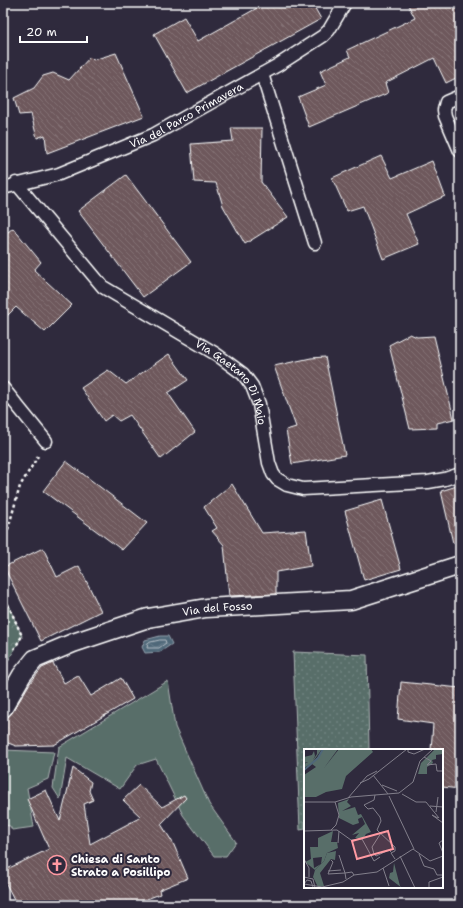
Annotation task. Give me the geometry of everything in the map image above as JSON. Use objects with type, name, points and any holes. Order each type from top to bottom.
[{"type":"street","name":"Via del Fosso","points":[[3,708],[22,675],[35,660],[73,643],[148,618],[206,608],[351,600],[460,565]]},
{"type":"lane","name":"Via del Parco Primavera","points":[[3,188],[59,174],[153,136],[262,74],[330,30],[345,3]]},
{"type":"lane","points":[[262,74],[315,243]]},
{"type":"lane","points":[[460,96],[446,102],[444,110],[460,150]]},
{"type":"lane","name":"Via Gaetano Di Maio","points":[[16,184],[103,287],[216,354],[243,374],[252,386],[258,400],[269,464],[277,479],[287,485],[303,489],[428,482],[445,480],[460,474]]},
{"type":"lane","points":[[3,388],[46,441]]},
{"type":"path","points":[[3,547],[20,486],[46,441]]},
{"type":"path","points":[[3,595],[22,636],[10,656]]},
{"type":"green space","points":[[3,593],[22,636],[3,670]]},
{"type":"green space","points":[[293,652],[367,655],[369,749],[304,749],[304,829],[300,830]]},
{"type":"green space","points":[[168,681],[175,727],[209,804],[236,842],[226,856],[214,856],[183,815],[156,759],[137,765],[120,789],[67,758],[60,799],[53,788],[59,747]]},
{"type":"green space","points":[[3,750],[54,752],[48,779],[27,788],[34,827],[12,830],[10,826],[3,825]]},
{"type":"water","points":[[160,636],[168,636],[172,644],[160,652],[145,653],[142,647],[145,640]]},
{"type":"building","points":[[266,3],[312,3],[321,19],[187,93],[154,34],[184,17],[198,41]]},
{"type":"building","points":[[407,3],[460,3],[460,76],[446,83],[434,58],[385,83],[388,93],[309,127],[298,97],[326,85],[320,71],[350,57],[347,50],[415,18]]},
{"type":"building","points":[[116,53],[144,116],[47,153],[45,135],[37,138],[31,114],[19,115],[14,98],[34,88],[43,76],[53,73],[69,80],[90,57],[93,60]]},
{"type":"building","points":[[231,128],[262,128],[261,182],[288,217],[245,244],[223,206],[216,183],[194,182],[191,144],[233,141]]},
{"type":"building","points":[[381,156],[392,178],[432,161],[445,196],[406,214],[419,244],[383,259],[363,206],[347,211],[332,178]]},
{"type":"building","points":[[126,175],[191,262],[143,297],[78,211]]},
{"type":"building","points":[[13,228],[41,262],[34,270],[72,305],[45,332],[16,307],[3,320],[3,236]]},
{"type":"building","points":[[410,334],[417,337],[434,336],[454,419],[437,423],[437,428],[410,429],[389,345]]},
{"type":"building","points":[[169,354],[188,380],[168,393],[195,432],[161,459],[130,415],[119,421],[112,415],[104,421],[81,388],[108,370],[126,384]]},
{"type":"building","points":[[325,357],[345,455],[292,464],[286,430],[296,427],[274,366],[311,358]]},
{"type":"building","points":[[66,461],[147,523],[122,550],[43,491]]},
{"type":"building","points":[[232,484],[262,533],[306,530],[311,566],[276,572],[276,594],[229,596],[224,545],[212,531],[217,528],[204,507]]},
{"type":"building","points":[[460,485],[460,542],[453,543],[441,491]]},
{"type":"building","points":[[382,500],[401,569],[364,580],[345,511]]},
{"type":"building","points":[[43,548],[57,577],[79,566],[101,611],[41,641],[4,567]]},
{"type":"building","points":[[53,663],[64,683],[78,675],[91,696],[121,678],[133,699],[54,745],[16,746],[3,741],[3,725],[6,718],[12,713],[30,683],[42,668]]},
{"type":"building","points":[[401,682],[460,688],[460,789],[443,787],[443,749],[431,749],[433,724],[398,719]]},
{"type":"building","points":[[73,768],[91,782],[89,791],[93,800],[84,804],[90,844],[141,817],[123,800],[139,785],[162,807],[184,795],[186,798],[161,824],[173,843],[188,878],[159,890],[160,894],[131,905],[17,905],[3,878],[3,871],[49,849],[27,799],[46,790],[60,821]]},
{"type":"place","name":"Chiesa di Santo Strato a Posillipo","points":[[57,865]]}]
